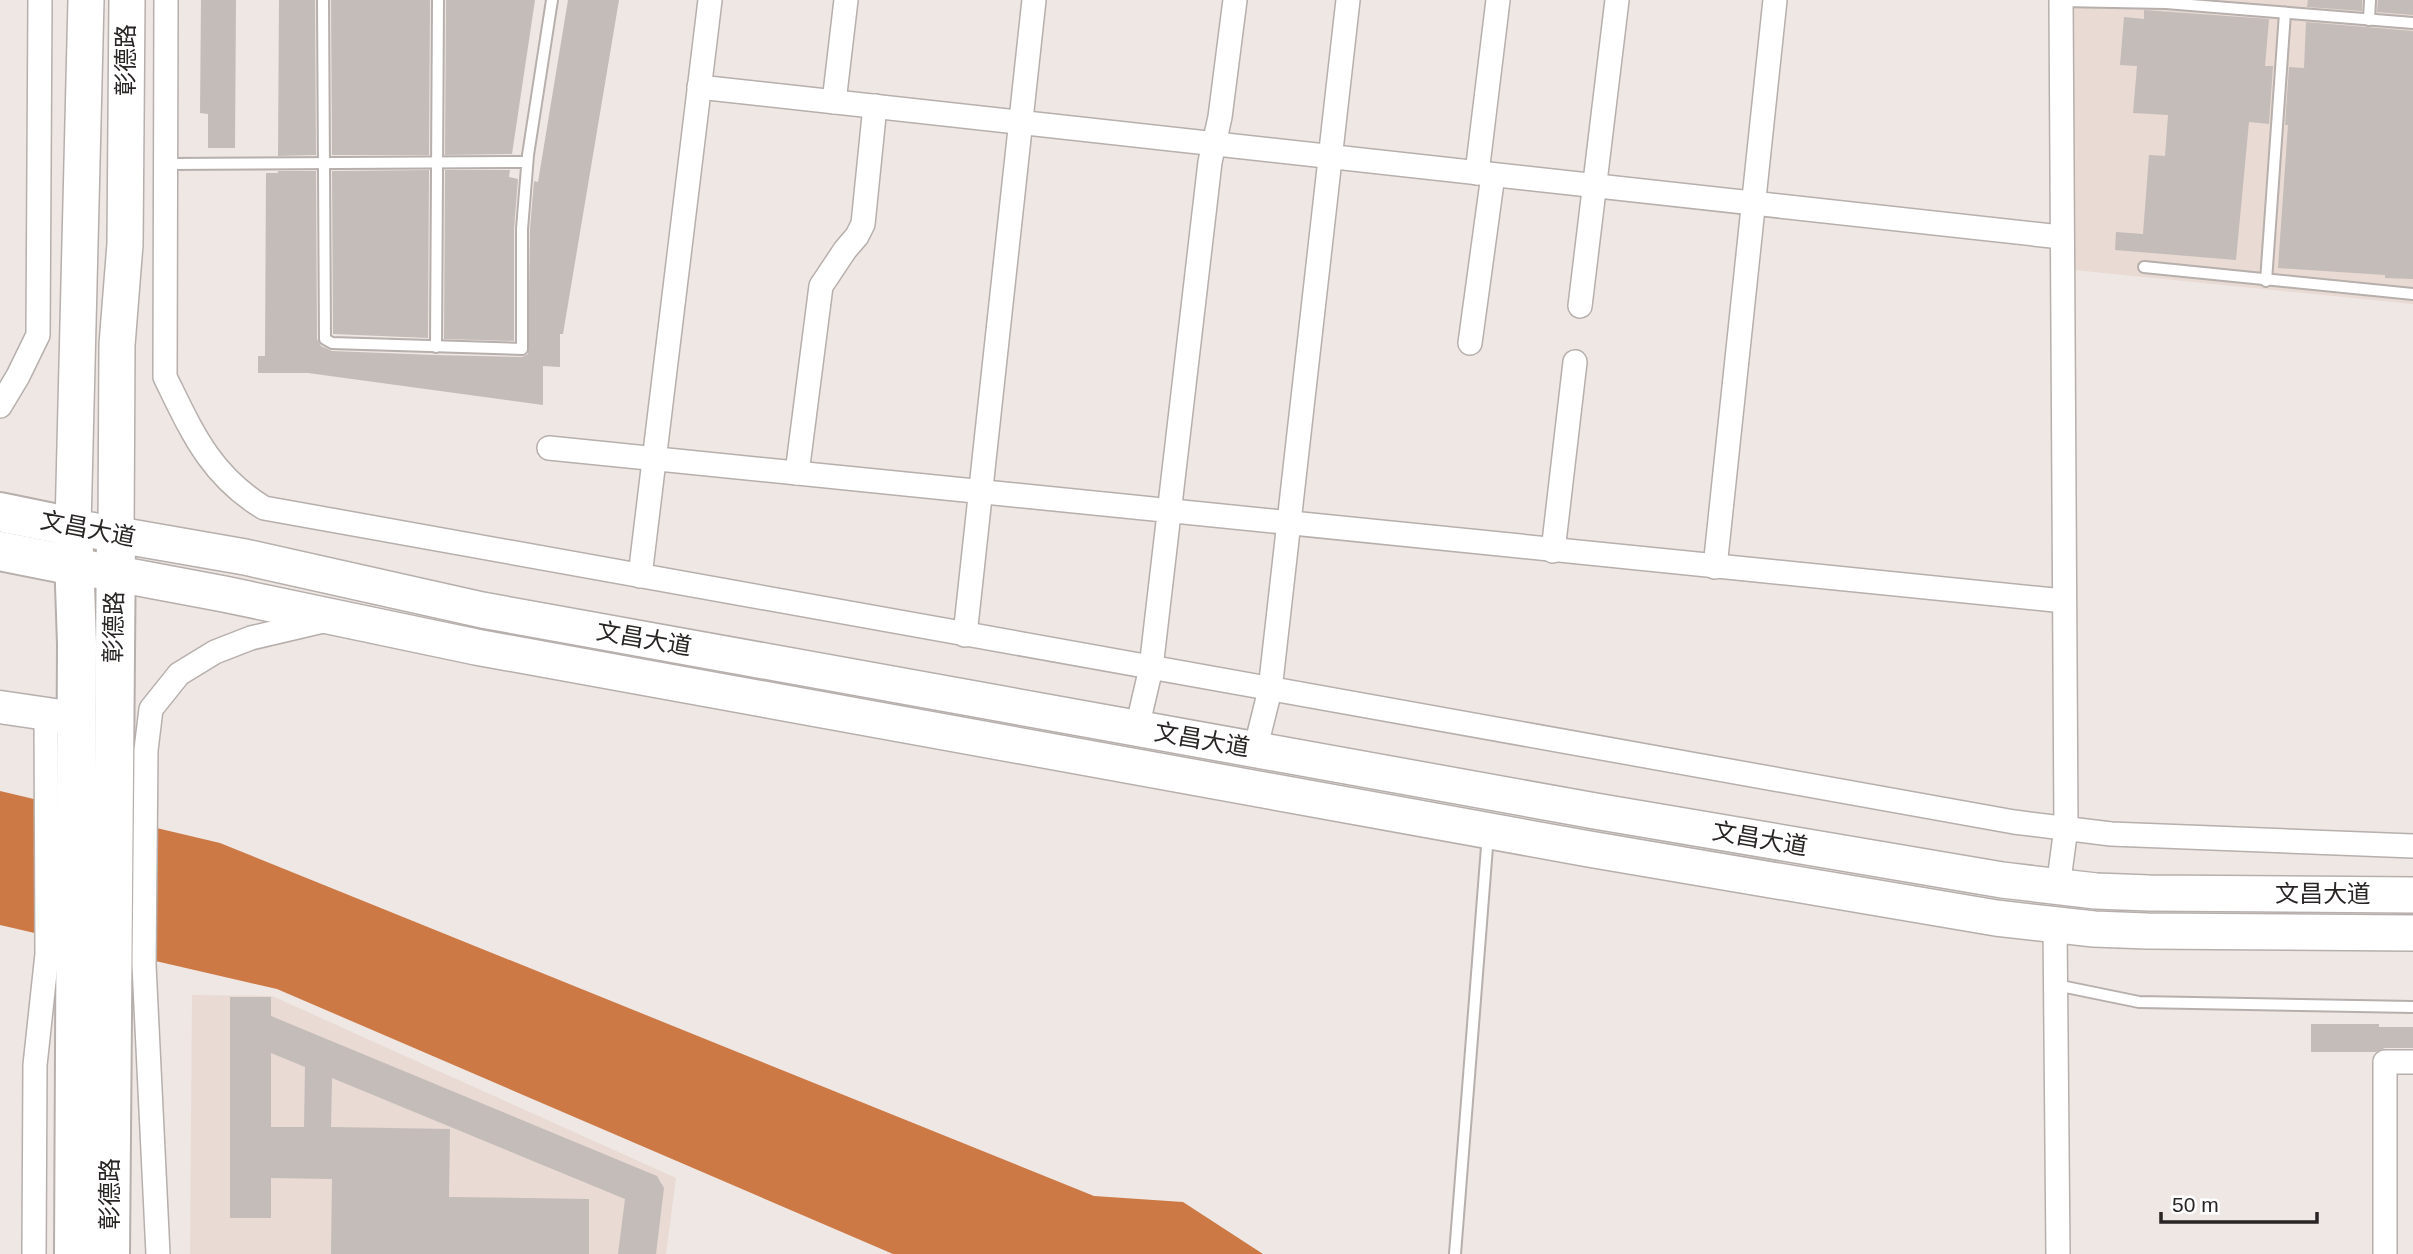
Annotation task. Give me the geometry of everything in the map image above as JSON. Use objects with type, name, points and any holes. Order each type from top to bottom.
[{"type":"highway","name":"文昌大道","points":[[0,512],[73,527]]},
{"type":"highway","name":"彰德路","points":[[73,527],[77,644],[61,715],[61,757],[94,960],[110,1254]]},
{"type":"highway","name":"彰德路","points":[[74,1254],[94,960],[130,759],[116,574],[116,534]]},
{"type":"highway","name":"文昌大道","points":[[0,551],[75,566]]},
{"type":"main road","name":"彰德路","points":[[73,527],[86,0]]},
{"type":"main road","name":"彰德路","points":[[116,534],[117,345],[125,244],[127,0]]},
{"type":"main road","name":"文昌大道","points":[[73,527],[246,557],[482,610],[1595,811],[2002,880],[2148,893],[2413,895]]},
{"type":"main road","name":"文昌大道","points":[[75,566],[476,647],[1488,831],[1996,918],[2147,931],[2413,933]]},
{"type":"street","points":[[0,406],[38,335],[40,0]]},
{"type":"street","points":[[166,0],[164,377],[192,432],[218,472],[242,495],[264,508],[2014,822],[2111,834],[2413,846]]},
{"type":"street","points":[[640,576],[710,0]]},
{"type":"street","points":[[834,102],[846,0]]},
{"type":"street","points":[[965,635],[1034,0]]},
{"type":"street","points":[[1137,728],[1151,668],[1210,162],[1220,117],[1234,0]]},
{"type":"street","points":[[1255,750],[1269,690],[1348,0]]},
{"type":"street","points":[[1470,343],[1498,0]]},
{"type":"street","points":[[1580,306],[1617,0]]},
{"type":"street","points":[[1715,567],[1775,0]]},
{"type":"street","points":[[2058,887],[2066,828],[2060,0]]},
{"type":"street","points":[[699,87],[2061,237]]},
{"type":"street","points":[[797,473],[821,286],[863,224],[875,106]]},
{"type":"street","points":[[1553,551],[1575,362]]},
{"type":"street","points":[[549,448],[2064,601]]},
{"type":"street","points":[[130,759],[151,709],[180,674],[215,652],[251,638],[337,618]]},
{"type":"street","points":[[0,707],[61,715]]},
{"type":"street","points":[[2055,925],[2058,1254]]},
{"type":"street","points":[[34,1254],[35,1065],[94,960]]},
{"type":"street","points":[[94,960],[158,1254]]},
{"type":"street","points":[[2385,1254],[2385,1062],[2413,1062]]},
{"type":"lane","points":[[323,0],[325,339],[332,343],[522,349],[522,229],[527,162],[552,0]]},
{"type":"lane","points":[[436,346],[438,0]]},
{"type":"lane","points":[[2060,0],[2166,1],[2413,23]]},
{"type":"lane","points":[[2369,20],[2370,0]]},
{"type":"lane","points":[[2266,281],[2285,13]]},
{"type":"lane","points":[[165,164],[527,162]]},
{"type":"lane","points":[[2144,267],[2413,294]]},
{"type":"lane","points":[[1455,1254],[1488,831]]},
{"type":"lane","points":[[2056,985],[2139,1002],[2413,1007]]},
{"type":"shaded area","points":[[2074,0],[2413,0],[2413,304],[2074,270]]},
{"type":"shaded area","points":[[0,791],[220,843],[1094,1196],[1183,1202],[1263,1254],[893,1254],[277,989],[0,925]]},
{"type":"shaded area","points":[[192,995],[272,996],[676,1178],[666,1254],[190,1254]]},
{"type":"building","points":[[201,0],[236,0],[235,148],[208,148],[208,114],[200,113]]},
{"type":"building","points":[[279,0],[315,0],[316,155],[278,156]]},
{"type":"building","points":[[331,0],[430,0],[429,155],[332,155]]},
{"type":"building","points":[[446,0],[535,0],[512,154],[445,155]]},
{"type":"building","points":[[568,0],[619,0],[563,334],[560,334],[560,367],[543,366],[543,405],[308,373],[258,373],[258,356],[265,356],[266,173],[278,171],[316,171],[317,339],[321,346],[332,351],[435,355],[522,357],[528,354],[530,229],[534,181],[538,182]]},
{"type":"building","points":[[2308,0],[2362,0],[2362,11],[2307,7]]},
{"type":"building","points":[[2378,0],[2413,0],[2413,15],[2377,12]]},
{"type":"building","points":[[2144,10],[2269,19],[2265,66],[2273,66],[2269,124],[2249,122],[2236,260],[2115,250],[2116,232],[2143,234],[2149,155],[2165,156],[2168,115],[2133,113],[2137,66],[2120,65],[2124,17],[2144,19]]},
{"type":"building","points":[[2306,22],[2413,31],[2413,279],[2278,268],[2288,125],[2285,125],[2289,67],[2304,68]]},
{"type":"building","points":[[429,170],[428,338],[333,334],[332,171]]},
{"type":"building","points":[[445,170],[510,170],[509,177],[518,179],[514,229],[514,341],[444,339]]},
{"type":"building","points":[[230,997],[271,997],[271,1016],[657,1176],[664,1188],[656,1254],[618,1254],[625,1199],[332,1078],[331,1127],[450,1129],[449,1197],[589,1199],[589,1254],[331,1254],[332,1179],[271,1178],[271,1218],[230,1218]],"holes":[[[271,1053],[305,1067],[304,1127],[271,1127]]]},
{"type":"building","points":[[2311,1024],[2413,1027],[2413,1048],[2385,1048],[2376,1052],[2311,1052]]}]
